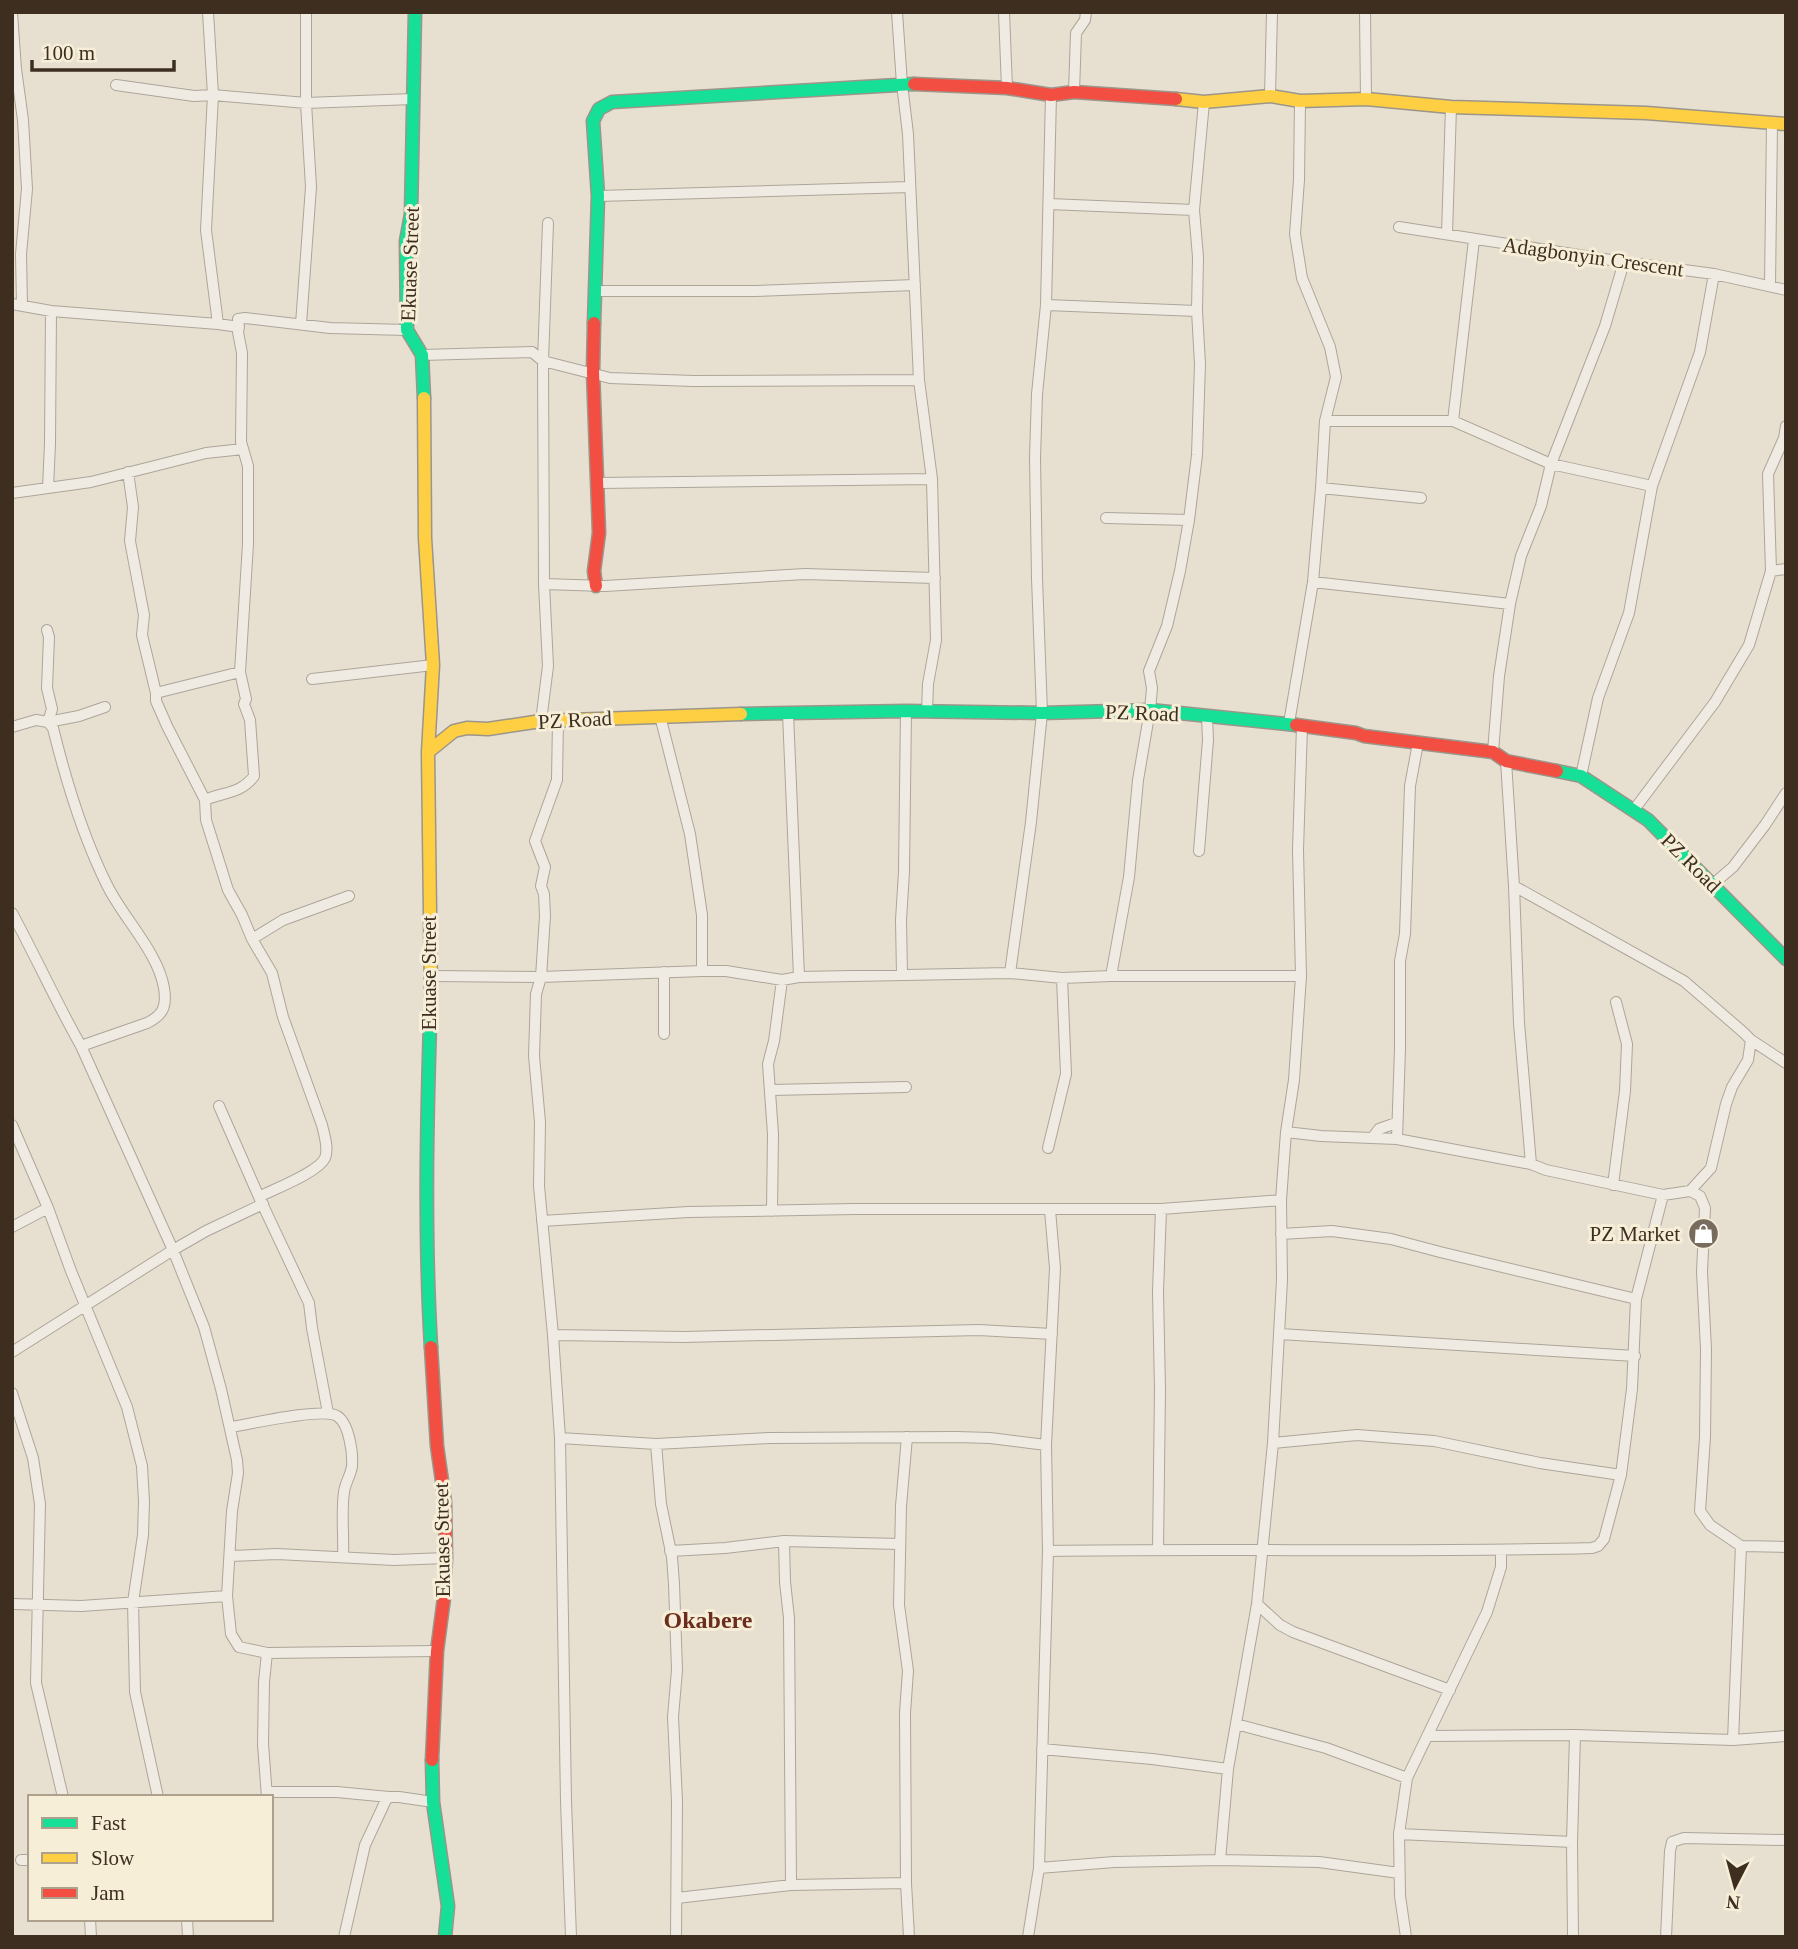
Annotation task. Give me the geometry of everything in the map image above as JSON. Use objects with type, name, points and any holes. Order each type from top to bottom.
[{"type":"street","points":[[208,12],[213,95],[206,230],[218,324]]},
{"type":"street","points":[[301,324],[311,187],[306,103],[306,12]]},
{"type":"street","name":"Ekuase Street","points":[[415,12],[411,214],[406,241],[407,330],[422,355],[425,538],[433,665],[428,752],[432,976],[426,1138],[428,1296],[437,1446],[445,1502],[444,1598],[437,1651],[432,1750],[433,1802],[448,1906],[445,1937]]},
{"type":"street","points":[[897,12],[908,134],[919,380],[932,479],[936,639],[928,684],[927,712]]},
{"type":"street","points":[[1004,12],[1007,88]]},
{"type":"street","points":[[1074,92],[1076,33],[1085,20],[1086,12]]},
{"type":"street","points":[[1270,96],[1272,12]]},
{"type":"street","points":[[1365,12],[1366,99]]},
{"type":"street","points":[[12,13],[27,189],[17,304],[51,311],[239,327]]},
{"type":"street","points":[[596,586],[594,571],[599,533],[593,372],[598,196],[593,121],[599,109],[612,102],[902,84],[1007,88],[1051,95],[1074,92],[1204,102],[1270,96],[1300,101],[1366,99],[1451,107],[1646,113],[1779,123],[1770,286]]},
{"type":"street","points":[[116,85],[194,96],[213,95],[306,103],[413,99]]},
{"type":"street","points":[[1010,973],[1028,848],[1042,713],[1035,458],[1037,394],[1046,305],[1051,95]]},
{"type":"street","points":[[1220,1860],[1228,1769],[1264,1550],[1273,1443],[1282,1280],[1281,1200],[1286,1132],[1294,1080],[1301,976],[1295,724],[1312,582],[1325,421],[1335,377],[1330,348],[1302,278],[1295,234],[1300,101]]},
{"type":"street","points":[[1111,976],[1129,877],[1138,779],[1150,710],[1152,688],[1149,671],[1167,626],[1189,520],[1198,442],[1200,364],[1196,311],[1198,257],[1194,210],[1204,102]]},
{"type":"street","points":[[1447,234],[1451,107]]},
{"type":"street","points":[[598,196],[909,187]]},
{"type":"street","points":[[1049,204],[1194,210]]},
{"type":"street","points":[[541,722],[548,666],[544,584],[543,361],[548,223]]},
{"type":"street","name":"Adagbonyin Crescent","points":[[1399,228],[1714,274],[1786,290]]},
{"type":"street","points":[[1453,421],[1474,240]]},
{"type":"street","points":[[1493,752],[1499,676],[1510,604],[1521,556],[1541,506],[1551,464],[1605,326],[1624,262]]},
{"type":"street","points":[[1581,776],[1598,698],[1629,613],[1652,486],[1700,352],[1714,274]]},
{"type":"street","points":[[595,291],[755,291],[915,285]]},
{"type":"street","points":[[1046,305],[1196,311]]},
{"type":"street","points":[[48,488],[51,311]]},
{"type":"street","points":[[205,800],[233,793],[248,785],[254,776],[250,720],[244,704],[246,699],[240,672],[248,544],[248,466],[241,442],[242,353],[238,319],[330,328],[407,330]]},
{"type":"street","points":[[422,355],[532,352],[543,361],[610,378],[692,382],[919,380]]},
{"type":"street","points":[[1325,421],[1453,421],[1551,464],[1652,486]]},
{"type":"street","points":[[1633,811],[1715,702],[1749,645],[1771,571],[1768,474],[1785,438],[1786,426]]},
{"type":"street","points":[[12,493],[91,482],[206,453],[243,449]]},
{"type":"street","points":[[12,1352],[206,1231],[319,1166],[326,1156],[322,1125],[283,1017],[272,973],[228,890],[206,820],[205,800],[156,701],[142,635],[144,615],[130,541],[132,507],[128,472]]},
{"type":"street","points":[[598,483],[932,479]]},
{"type":"street","points":[[1321,488],[1421,498]]},
{"type":"street","points":[[1106,518],[1189,520]]},
{"type":"street","points":[[1771,571],[1786,569]]},
{"type":"street","points":[[544,584],[596,586],[805,574],[935,578]]},
{"type":"street","points":[[1312,582],[1510,604]]},
{"type":"street","points":[[47,630],[47,688],[52,709],[48,722]]},
{"type":"street","points":[[312,679],[433,665]]},
{"type":"street","points":[[156,693],[240,672]]},
{"type":"street","points":[[12,727],[36,720],[48,722],[79,716],[105,707]]},
{"type":"street","name":"PZ Road","points":[[428,752],[454,732],[467,728],[488,729],[558,721],[788,713],[1042,713],[1150,710],[1295,724],[1364,736],[1493,752],[1506,761],[1581,776],[1648,820],[1786,959]]},
{"type":"street","points":[[902,975],[906,711]]},
{"type":"street","points":[[788,713],[799,977]]},
{"type":"street","points":[[660,716],[690,834],[702,915],[702,971]]},
{"type":"street","points":[[1199,851],[1208,740],[1207,717]]},
{"type":"street","points":[[558,721],[557,780],[535,841],[545,867],[541,886],[545,916],[541,977],[536,993],[534,1056],[540,1122],[539,1186],[560,1438],[571,1937]]},
{"type":"street","points":[[48,722],[53,727],[66,783],[107,886],[153,959],[164,990],[165,1002],[157,1018],[80,1046]]},
{"type":"street","points":[[1397,1139],[1400,961],[1405,934],[1410,786],[1418,743]]},
{"type":"street","points":[[1506,761],[1519,1023],[1531,1164]]},
{"type":"street","points":[[1712,885],[1733,867],[1786,793]]},
{"type":"street","points":[[1514,886],[1684,981],[1751,1040],[1786,1063]]},
{"type":"street","points":[[252,939],[283,920],[349,896]]},
{"type":"street","points":[[12,913],[80,1046],[173,1251],[204,1327],[231,1427],[237,1460],[227,1595],[231,1634],[235,1642],[239,1647],[267,1653],[437,1651]]},
{"type":"street","points":[[432,976],[541,977],[726,971],[782,980],[799,977],[1010,973],[1062,978],[1301,976]]},
{"type":"street","points":[[664,972],[664,1034]]},
{"type":"street","points":[[1048,1148],[1066,1074],[1062,978]]},
{"type":"street","points":[[772,1211],[773,1134],[768,1064],[775,1041],[782,980]]},
{"type":"street","points":[[1613,1185],[1625,1091],[1627,1044],[1616,1002]]},
{"type":"street","points":[[1690,1191],[1711,1168],[1732,1087],[1748,1060],[1751,1040]]},
{"type":"street","points":[[1748,1060],[1771,1054]]},
{"type":"street","points":[[771,1090],[906,1087]]},
{"type":"street","points":[[219,1106],[309,1303],[328,1413]]},
{"type":"street","points":[[1373,1137],[1379,1129],[1396,1123]]},
{"type":"street","points":[[12,1125],[127,1407],[142,1466],[143,1535],[133,1602],[135,1692],[158,1795]]},
{"type":"street","points":[[1286,1132],[1397,1139],[1531,1164],[1546,1170],[1663,1195],[1690,1191],[1700,1196],[1705,1208],[1703,1272],[1706,1349],[1700,1511],[1710,1525],[1741,1546],[1786,1547]]},
{"type":"street","points":[[1048,1551],[1501,1550],[1598,1546],[1604,1539],[1621,1475],[1635,1356],[1636,1299],[1663,1195]]},
{"type":"street","points":[[542,1222],[688,1212],[1161,1209],[1281,1200]]},
{"type":"street","points":[[12,1227],[48,1208]]},
{"type":"street","points":[[1158,1549],[1158,1292],[1161,1209]]},
{"type":"street","points":[[1028,1937],[1039,1868],[1048,1551],[1046,1445],[1055,1268],[1050,1210]]},
{"type":"street","points":[[1281,1234],[1332,1231],[1391,1238],[1636,1299]]},
{"type":"street","points":[[553,1335],[684,1337],[979,1330],[1052,1334]]},
{"type":"street","points":[[1280,1334],[1635,1356]]},
{"type":"street","points":[[12,1393],[33,1458],[40,1504],[36,1683],[63,1795]]},
{"type":"street","points":[[231,1427],[297,1416],[328,1413],[338,1416],[349,1434],[352,1466],[344,1492],[343,1556]]},
{"type":"street","points":[[1273,1443],[1357,1434],[1434,1441],[1540,1463],[1621,1475]]},
{"type":"street","points":[[906,1437],[899,1605],[908,1671],[905,1713],[909,1937]]},
{"type":"street","points":[[560,1438],[656,1444],[769,1438],[990,1438],[1046,1445]]},
{"type":"street","points":[[656,1444],[661,1504],[674,1584],[677,1670],[673,1717],[677,1801],[676,1937]]},
{"type":"street","points":[[670,1551],[784,1541],[900,1544]]},
{"type":"street","points":[[784,1541],[789,1618],[791,1885]]},
{"type":"street","points":[[1732,1740],[1741,1546]]},
{"type":"street","points":[[1406,1937],[1399,1873],[1399,1834],[1407,1778],[1487,1612],[1501,1567],[1501,1550]]},
{"type":"street","points":[[230,1556],[277,1554],[394,1560],[446,1558]]},
{"type":"street","points":[[12,1604],[80,1606],[227,1595]]},
{"type":"street","points":[[1257,1604],[1280,1625],[1293,1632],[1450,1690]]},
{"type":"street","points":[[267,1653],[263,1744],[267,1795],[337,1792],[433,1802]]},
{"type":"street","points":[[1236,1724],[1326,1748],[1407,1778]]},
{"type":"street","points":[[1573,1937],[1575,1735]]},
{"type":"street","points":[[1427,1736],[1575,1735],[1732,1740],[1786,1736]]},
{"type":"street","points":[[1042,1749],[1228,1769]]},
{"type":"street","points":[[344,1937],[365,1845],[388,1797]]},
{"type":"street","points":[[1399,1834],[1572,1842]]},
{"type":"street","points":[[1666,1937],[1672,1842],[1684,1838],[1786,1840]]},
{"type":"street","points":[[1039,1868],[1114,1862],[1220,1860],[1319,1862],[1399,1873]]},
{"type":"street","points":[[677,1898],[791,1885],[906,1883]]},
{"type":"traffic: fast","points":[[415,12],[411,214],[406,241],[407,330],[422,355],[424,398]]},
{"type":"traffic: fast","points":[[594,323],[598,196],[593,121],[599,109],[612,102],[914,84]]},
{"type":"traffic: fast","points":[[741,714],[1150,710],[1296,725]]},
{"type":"traffic: fast","points":[[1557,771],[1581,776],[1648,820],[1786,959]]},
{"type":"traffic: fast","points":[[431,993],[427,1214],[431,1347]]},
{"type":"traffic: fast","points":[[432,1760],[433,1802],[448,1906],[445,1937]]},
{"type":"traffic: slow","points":[[1176,99],[1204,102],[1270,96],[1300,101],[1366,99],[1451,107],[1646,113],[1786,124]]},
{"type":"traffic: slow","points":[[424,398],[425,538],[433,665],[428,752],[431,993]]},
{"type":"traffic: slow","points":[[428,752],[454,731],[467,728],[488,729],[541,721],[741,714]]},
{"type":"traffic: jam","points":[[914,84],[1007,88],[1051,95],[1074,92],[1176,99]]},
{"type":"traffic: jam","points":[[594,323],[593,372],[599,533],[594,571],[596,586]]},
{"type":"traffic: jam","points":[[1296,725],[1493,752],[1506,761],[1557,771]]},
{"type":"traffic: jam","points":[[431,1347],[437,1446],[445,1502],[446,1558],[437,1651],[432,1760]]},
{"type":"place","name":"PZ Market","points":[[1703,1234]]},
{"type":"district","name":"Okabere","points":[[708,1620]]}]
